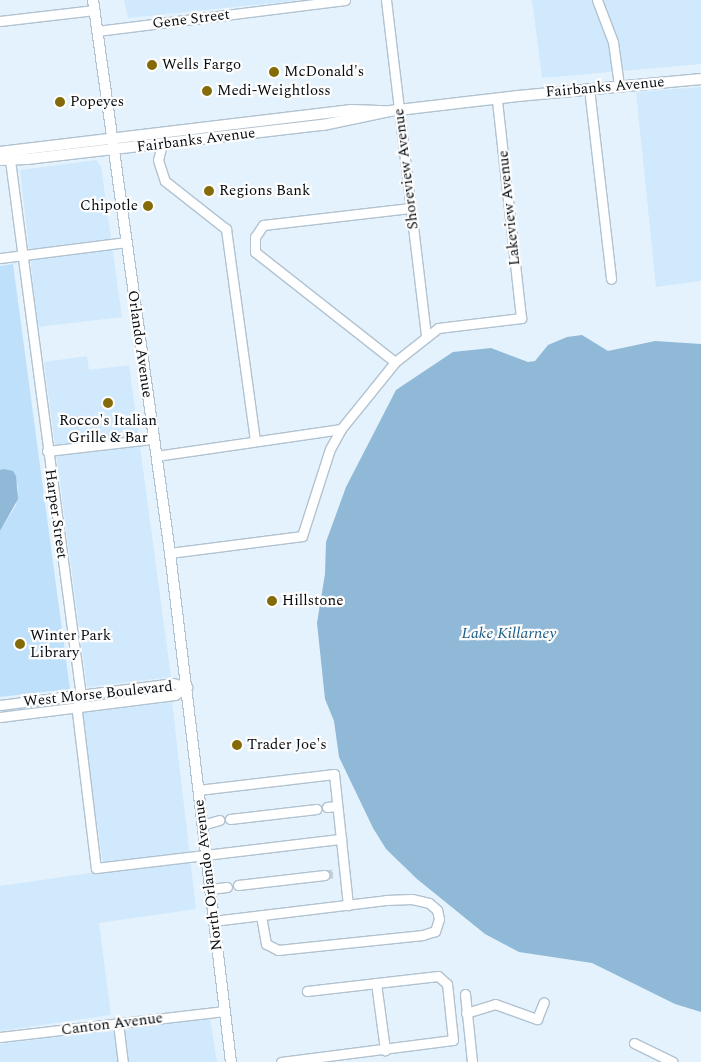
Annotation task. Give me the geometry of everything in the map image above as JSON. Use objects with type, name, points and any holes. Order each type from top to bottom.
[{"type":"main road","name":"Orlando Avenue","points":[[93,5],[170,553],[186,687]]},
{"type":"main road","name":"Fairbanks Avenue","points":[[5,160],[113,150],[323,125],[394,111],[589,88],[701,79]]},
{"type":"main road","name":"Fairbanks Avenue","points":[[0,152],[111,137],[369,108],[394,111]]},
{"type":"main road","name":"North Orlando Avenue","points":[[186,687],[231,1062]]},
{"type":"street","name":"Gene Street","points":[[97,31],[344,0]]},
{"type":"street","name":"Shoreview Avenue","points":[[386,0],[394,111],[410,208],[426,337]]},
{"type":"street","points":[[597,0],[613,42],[619,85]]},
{"type":"street","points":[[0,21],[93,5]]},
{"type":"street","points":[[589,88],[611,279]]},
{"type":"street","name":"Lakeview Avenue","points":[[426,337],[438,328],[520,318],[497,99]]},
{"type":"street","points":[[162,144],[158,160],[165,181],[226,229],[255,441]]},
{"type":"street","name":"Harper Street","points":[[5,160],[22,255],[79,695],[78,707],[96,868],[206,854]]},
{"type":"street","points":[[395,362],[255,252],[254,237],[263,225],[410,208]]},
{"type":"street","points":[[0,258],[126,242]]},
{"type":"street","points":[[170,553],[302,536],[330,449],[341,429],[395,362],[426,337]]},
{"type":"street","points":[[156,456],[341,429]]},
{"type":"street","points":[[47,451],[154,439]]},
{"type":"street","name":"West Morse Boulevard","points":[[0,705],[173,683],[186,687]]},
{"type":"street","name":"West Morse Boulevard","points":[[0,717],[175,695],[186,687]]},
{"type":"street","points":[[198,790],[334,774],[341,839],[340,873],[348,905]]},
{"type":"street","points":[[327,807],[337,806]]},
{"type":"street","points":[[230,819],[316,809]]},
{"type":"street","points":[[202,825],[219,820]]},
{"type":"street","points":[[206,854],[341,839]]},
{"type":"street","points":[[238,885],[324,875]]},
{"type":"street","points":[[210,889],[227,887]]},
{"type":"street","points":[[214,921],[261,915],[348,905],[412,899],[429,903],[437,910],[439,919],[435,931],[423,935],[278,950],[266,944],[261,915]]},
{"type":"street","points":[[281,1062],[453,1040],[447,984],[440,976],[307,991]]},
{"type":"street","points":[[376,983],[385,1050]]},
{"type":"street","points":[[466,994],[466,1012],[472,1062]]},
{"type":"street","points":[[466,1012],[495,1004],[537,1019],[544,1002]]},
{"type":"street","name":"Canton Avenue","points":[[0,1037],[225,1010]]},
{"type":"street","points":[[118,1023],[123,1062]]},
{"type":"street","points":[[634,1043],[674,1062]]},
{"type":"shaded area","points":[[124,0],[301,0],[128,18]]},
{"type":"shaded area","points":[[532,0],[701,0],[701,64],[542,78]]},
{"type":"shaded area","points":[[701,87],[701,281],[656,287],[636,92]]},
{"type":"shaded area","points":[[96,160],[101,166],[122,317],[38,327],[20,170]]},
{"type":"shaded area","points":[[13,264],[70,689],[0,697],[0,531],[16,505],[18,487],[13,471],[0,470],[0,266]]},
{"type":"shaded area","points":[[87,356],[89,370],[129,365],[171,677],[87,687],[44,362]]},
{"type":"shaded area","points":[[172,702],[196,909],[99,923],[111,1015],[0,1031],[0,886],[104,871],[81,713]]},
{"type":"shaded area","points":[[210,1018],[217,1062],[0,1062],[0,1044]]},
{"type":"water","name":"Lake Killarney","points":[[582,335],[608,351],[655,341],[701,344],[701,1012],[675,1004],[592,963],[519,952],[485,934],[417,879],[386,849],[373,828],[339,757],[334,721],[325,699],[317,623],[325,574],[326,542],[346,487],[396,390],[453,352],[491,348],[528,362],[535,361],[548,345],[567,337]]},
{"type":"water","points":[[0,470],[13,471],[16,476],[18,499],[0,531]]},
{"type":"tunnel","points":[[324,875],[335,873]]},
{"type":"place","name":"Wells Fargo","points":[[152,65]]},
{"type":"place","name":"McDonald's","points":[[274,72]]},
{"type":"place","name":"Medi-Weightloss","points":[[207,91]]},
{"type":"place","name":"Popeyes","points":[[60,102]]},
{"type":"place","name":"Regions Bank","points":[[209,191]]},
{"type":"place","name":"Chipotle","points":[[148,206]]},
{"type":"place","name":"Rocco's Italian Grille & Bar","points":[[108,403]]},
{"type":"place","name":"Hillstone","points":[[272,601]]},
{"type":"place","name":"Winter Park Library","points":[[20,644]]},
{"type":"place","name":"Trader Joe's","points":[[237,745]]}]
